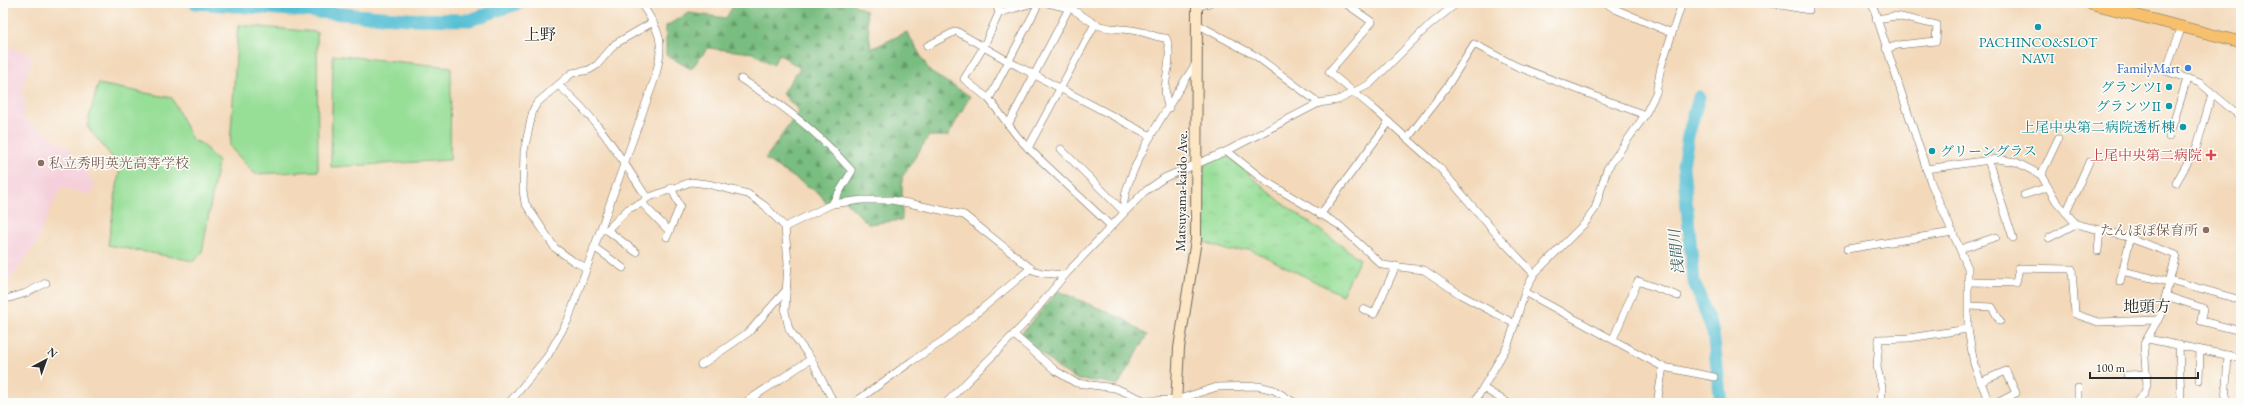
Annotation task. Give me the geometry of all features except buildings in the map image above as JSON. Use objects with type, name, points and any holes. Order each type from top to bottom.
[{"type":"main road","points":[[2088,3],[2127,8],[2182,26],[2241,42]]},
{"type":"main road","name":"Matsuyama-kaido Ave.","points":[[1176,402],[1179,348],[1196,240],[1197,5]]},
{"type":"street","points":[[509,403],[547,357],[560,338],[594,247],[604,230],[624,163],[659,66],[661,46],[658,29],[641,3]]},
{"type":"street","points":[[996,3],[999,13],[983,48],[964,79],[989,99],[1008,125],[1028,148],[1112,226]]},
{"type":"street","points":[[999,13],[1033,3]]},
{"type":"street","points":[[989,99],[1039,3]]},
{"type":"street","points":[[1048,3],[1069,8],[1105,29],[1143,32],[1157,38],[1166,38],[1171,48],[1164,97],[1169,108]]},
{"type":"street","points":[[1197,5],[1209,3]]},
{"type":"street","points":[[1345,3],[1372,22],[1329,72],[1408,138],[1439,167],[1498,236],[1534,274]]},
{"type":"street","points":[[946,403],[1014,335],[1065,275],[1144,192],[1164,178],[1227,151],[1319,103],[1338,100],[1353,91],[1370,84],[1425,29],[1457,3]]},
{"type":"street","points":[[1606,3],[1615,9],[1672,33]]},
{"type":"street","points":[[1474,403],[1508,345],[1525,292],[1534,274],[1595,209],[1607,169],[1645,115],[1656,93],[1672,33],[1682,3]]},
{"type":"street","points":[[1872,3],[1926,169],[1968,268],[1968,328],[1974,364],[1989,403]]},
{"type":"street","points":[[1774,4],[1809,10]]},
{"type":"street","points":[[1008,125],[1069,8]]},
{"type":"street","points":[[1876,19],[1896,16],[1937,25],[1936,40],[1898,45],[1886,49]]},
{"type":"street","points":[[586,268],[555,248],[524,203],[524,151],[533,110],[537,103],[559,86],[572,73],[589,70],[597,65],[615,44],[653,22]]},
{"type":"street","points":[[1028,148],[1060,87],[1096,24]]},
{"type":"street","points":[[1197,24],[1256,56],[1319,103]]},
{"type":"street","points":[[2182,26],[2166,71],[2200,84],[2241,117]]},
{"type":"street","points":[[927,46],[956,31],[983,48],[1152,136]]},
{"type":"street","points":[[1408,138],[1448,85],[1474,44],[1516,66],[1645,115]]},
{"type":"street","points":[[1124,212],[1123,202],[1125,190],[1152,136],[1197,62]]},
{"type":"street","points":[[741,79],[772,97],[811,128],[852,171],[832,204]]},
{"type":"street","points":[[2169,137],[2187,79]]},
{"type":"street","points":[[559,86],[595,121],[624,163],[644,200],[668,234],[680,206],[671,188]]},
{"type":"street","points":[[2176,183],[2197,146],[2212,94]]},
{"type":"street","points":[[1320,215],[1389,122]]},
{"type":"street","points":[[2040,175],[2058,139]]},
{"type":"street","points":[[1061,149],[1124,212]]},
{"type":"street","points":[[1227,151],[1265,181],[1339,225],[1382,265],[1424,270],[1461,295],[1515,324]]},
{"type":"street","points":[[1926,169],[1998,159],[2016,162],[2040,175],[2066,213],[2076,224],[2130,238],[2176,255],[2166,296],[2158,320],[2144,344],[2147,385],[2144,394],[2135,403]]},
{"type":"street","points":[[1988,160],[2013,238]]},
{"type":"street","points":[[2066,213],[2089,162]]},
{"type":"street","points":[[604,230],[628,209],[644,200],[671,188],[691,182],[708,184],[748,194],[765,206],[786,227],[787,289],[785,311],[789,329],[811,359],[834,403]]},
{"type":"street","points":[[2024,195],[2048,187]]},
{"type":"street","points":[[786,227],[832,204],[862,200],[891,200],[964,215],[1031,268],[1042,274],[1065,275]]},
{"type":"street","points":[[2049,238],[2076,224]]},
{"type":"street","points":[[604,230],[636,252]]},
{"type":"street","points":[[2098,251],[2100,230]]},
{"type":"street","points":[[1847,249],[1953,232]]},
{"type":"street","points":[[1960,249],[1996,237]]},
{"type":"street","points":[[2120,282],[2130,238]]},
{"type":"street","points":[[594,247],[623,268]]},
{"type":"street","points":[[1363,310],[1374,314],[1396,266]]},
{"type":"street","points":[[854,403],[944,340],[1031,268]]},
{"type":"street","points":[[1969,282],[2016,283],[2019,268],[2072,268],[2074,314],[2098,322],[2158,320]]},
{"type":"street","points":[[2122,271],[2169,281],[2241,300]]},
{"type":"street","points":[[1613,339],[1638,281],[1678,296]]},
{"type":"street","points":[[3,300],[26,293],[46,283]]},
{"type":"street","points":[[701,365],[749,332],[787,289]]},
{"type":"street","points":[[1525,292],[1663,367],[1714,376]]},
{"type":"street","points":[[2166,296],[2203,308],[2201,321],[2241,331]]},
{"type":"street","points":[[1969,306],[1992,307],[2000,321]]},
{"type":"street","points":[[1881,403],[1882,387],[1877,367],[1879,339],[1909,338],[1968,328]]},
{"type":"street","points":[[1014,335],[1056,371],[1076,383],[1114,388],[1146,401],[1176,402],[1217,387],[1258,386],[1274,390],[1294,403]]},
{"type":"street","points":[[2148,339],[2241,358]]},
{"type":"street","points":[[2179,345],[2181,403]]},
{"type":"street","points":[[2199,380],[2200,350]]},
{"type":"street","points":[[2225,403],[2228,355]]},
{"type":"street","points":[[744,403],[811,359]]},
{"type":"street","points":[[1657,403],[1663,367]]},
{"type":"street","points":[[1980,382],[2006,371],[2016,393],[1997,403]]},
{"type":"street","points":[[2127,375],[2147,374]]},
{"type":"street","points":[[1483,388],[1508,403]]},
{"type":"street","points":[[2078,388],[2078,403]]},
{"type":"shaded area","name":"私立秀明英光高等学校","points":[[3,45],[33,55],[22,94],[26,103],[22,118],[69,148],[75,160],[84,167],[95,187],[89,195],[62,187],[49,211],[36,245],[3,288]]},
{"type":"green space","points":[[735,3],[852,3],[866,11],[871,49],[907,32],[930,72],[970,96],[948,136],[929,136],[902,177],[902,220],[868,224],[842,198],[826,203],[820,194],[765,159],[799,111],[782,93],[800,68],[779,54],[773,65],[753,53],[708,48],[691,69],[666,55],[666,26],[689,13],[726,18]]},
{"type":"green space","points":[[238,25],[317,32],[318,171],[255,174],[230,147]]},
{"type":"green space","points":[[333,55],[451,67],[450,160],[331,167]]},
{"type":"green space","points":[[98,84],[172,98],[192,140],[202,144],[218,162],[202,253],[194,261],[108,245],[120,167],[87,126]]},
{"type":"green space","points":[[1224,155],[1229,157],[1281,202],[1360,259],[1342,295],[1250,249],[1229,251],[1202,241],[1204,164]]},
{"type":"green space","points":[[1058,291],[1124,319],[1147,335],[1118,385],[1098,381],[1078,380],[1058,368],[1020,335]]},
{"type":"waterway","points":[[195,3],[409,19],[470,20],[519,3]]},
{"type":"waterway","name":"浅間川","points":[[1699,97],[1688,136],[1683,165],[1694,282],[1713,332],[1721,403]]},
{"type":"place","name":"PACHINCO&SLOT NAVI","points":[[2038,27]]},
{"type":"place","name":"FamilyMart","points":[[2188,68]]},
{"type":"place","name":"グランツⅠ","points":[[2169,87]]},
{"type":"place","name":"グランツⅡ","points":[[2169,106]]},
{"type":"place","name":"上尾中央第二病院透析棟","points":[[2183,127]]},
{"type":"place","name":"グリーングラス","points":[[1932,151]]},
{"type":"place","name":"上尾中央第二病院","points":[[2211,155]]},
{"type":"place","name":"私立秀明英光高等学校","points":[[41,163]]},
{"type":"place","name":"たんぽぽ保育所","points":[[2206,230]]},
{"type":"district","name":"上野","points":[[540,34]]},
{"type":"district","name":"地頭方","points":[[2147,306]]}]
